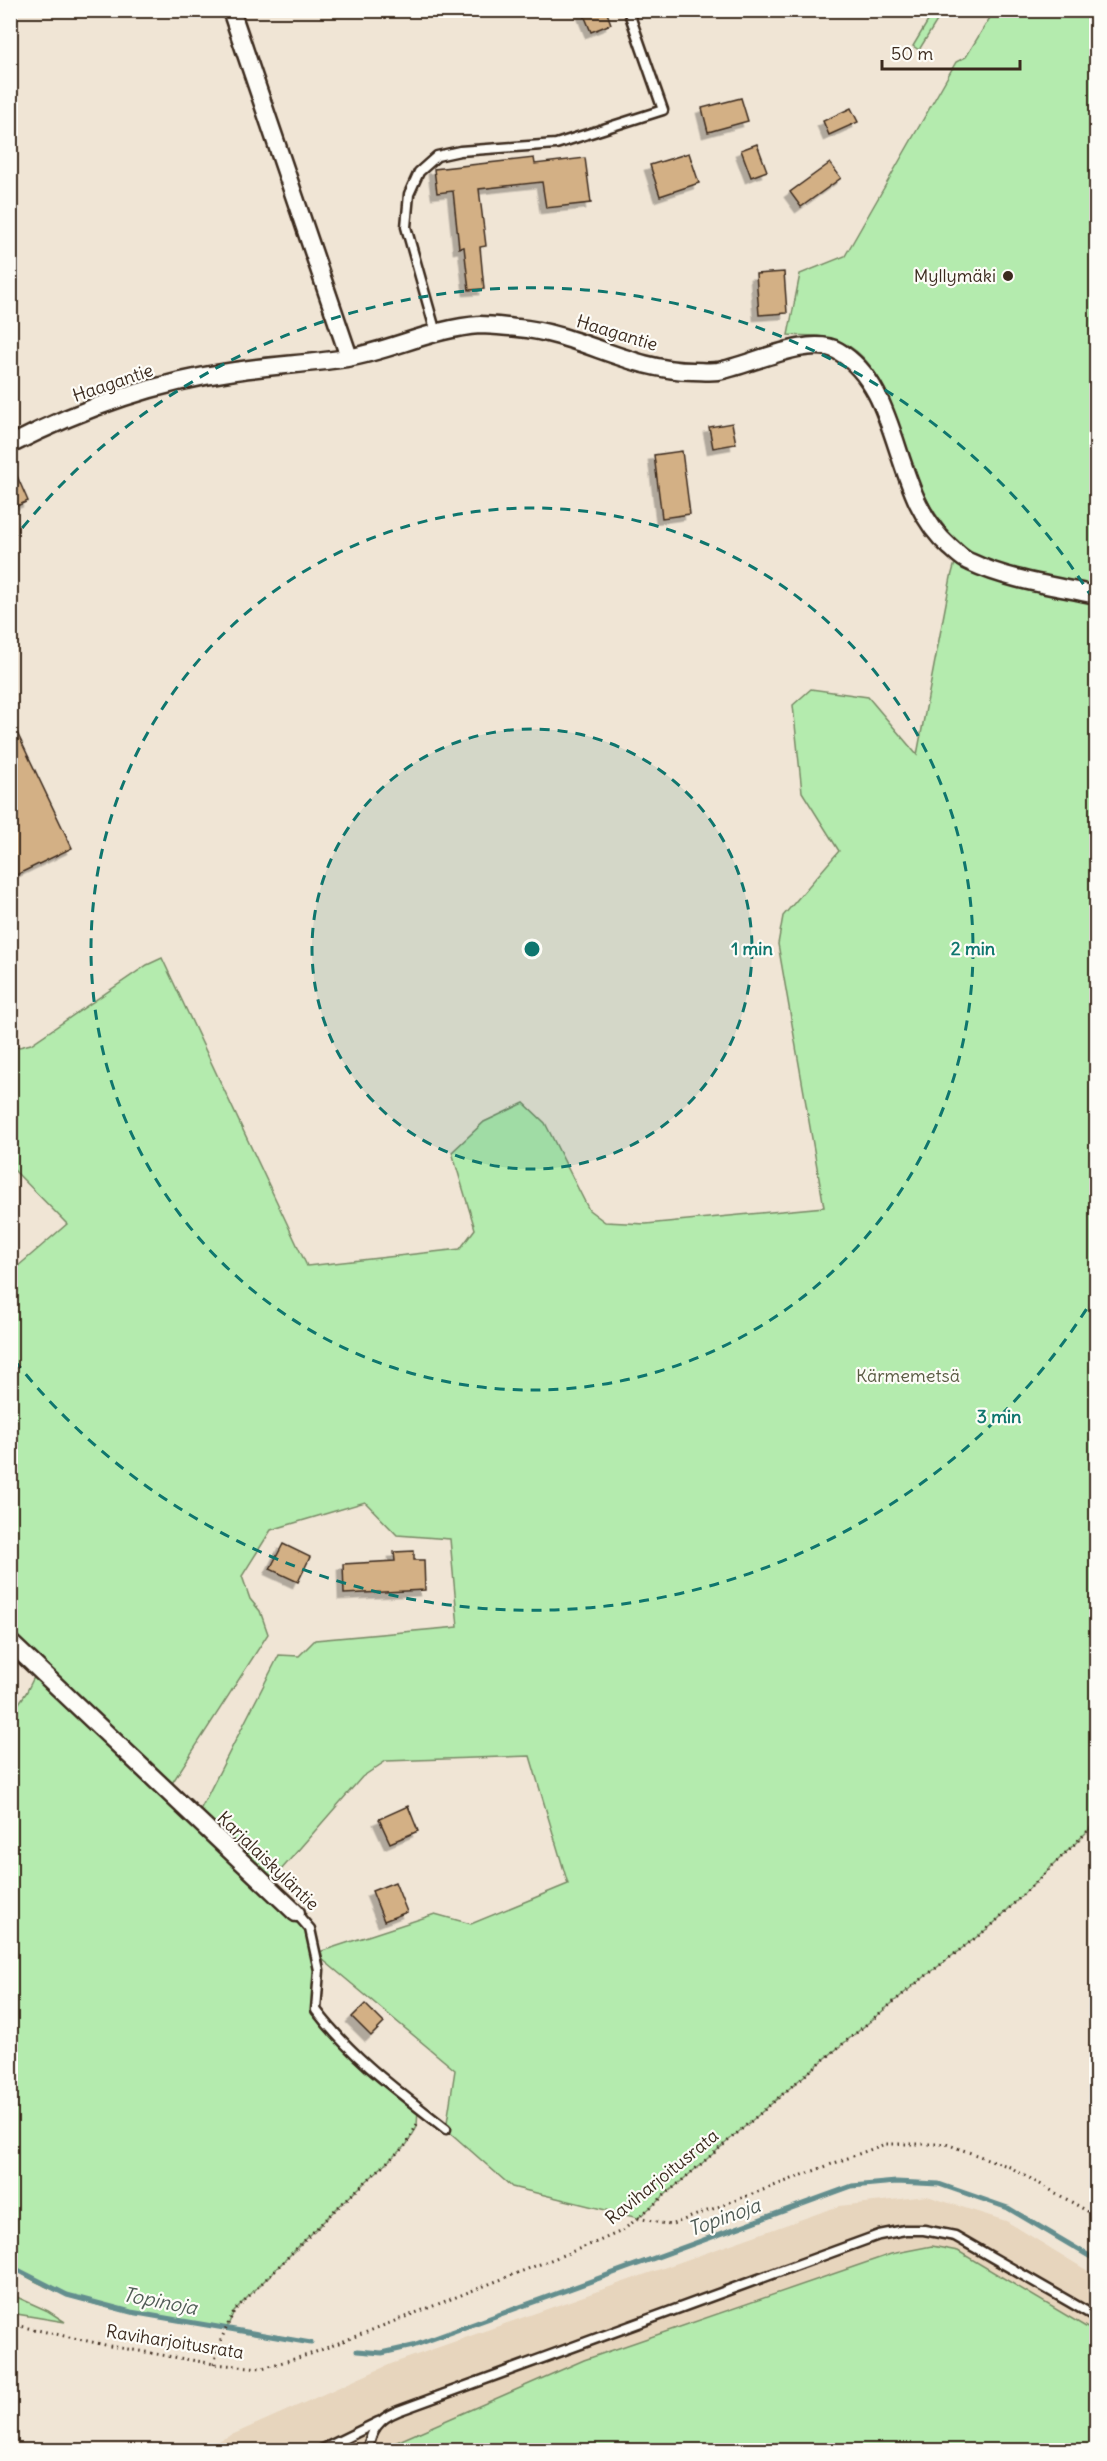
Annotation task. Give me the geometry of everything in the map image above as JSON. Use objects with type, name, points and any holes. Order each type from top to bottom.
[{"type":"street","points":[[231,10],[349,357]]},
{"type":"street","name":"Haagantie","points":[[10,445],[42,429],[144,390],[233,371],[349,357],[436,333],[480,325],[523,328],[566,338],[636,362],[683,371],[718,371],[805,346],[834,348],[858,364],[879,395],[899,459],[918,504],[939,537],[967,561],[1004,574],[1096,595]]},
{"type":"street","name":"Karjalaiskyläntie","points":[[10,1642],[296,1913]]},
{"type":"lane","points":[[436,333],[406,227],[409,194],[419,172],[437,156],[460,151],[556,144],[663,110],[628,10]]},
{"type":"lane","name":"Karjalaiskyläntie","points":[[296,1913],[310,1929],[319,1970],[316,2010],[336,2037],[364,2064],[446,2129]]},
{"type":"lane","points":[[321,2451],[398,2411],[856,2243],[879,2235],[905,2230],[924,2230],[955,2236],[1096,2317]]},
{"type":"lane","points":[[368,2451],[373,2430],[378,2422]]},
{"type":"path","name":"Raviharjoitusrata","points":[[10,2324],[110,2346],[214,2364],[262,2368],[308,2355],[622,2231],[816,2066],[914,1985],[991,1926],[1096,1823]]},
{"type":"path","points":[[214,2364],[221,2340],[234,2311],[335,2210],[407,2144],[417,2127],[418,2107]]},
{"type":"path","points":[[638,2218],[670,2225],[885,2144],[946,2144],[1010,2167],[1096,2216]]},
{"type":"shaded area","points":[[927,2196],[1006,2221],[1096,2276],[1096,2450],[198,2450],[391,2364],[839,2206]]},
{"type":"green space","points":[[934,11],[943,11],[919,50],[913,46]]},
{"type":"green space","name":"Kärmemetsä","points":[[994,11],[1096,11],[1096,1823],[991,1926],[914,1985],[638,2218],[512,2187],[446,2129],[455,2070],[316,1954],[316,2010],[336,2037],[418,2107],[417,2127],[407,2144],[335,2210],[234,2311],[227,2328],[114,2309],[60,2293],[10,2266],[10,1716],[26,1693],[38,1669],[11,1642],[10,1273],[67,1224],[11,1167],[11,1049],[31,1044],[147,965],[162,958],[307,1266],[460,1249],[475,1229],[452,1152],[484,1122],[524,1103],[545,1123],[589,1210],[605,1222],[646,1224],[824,1207],[778,944],[783,916],[839,851],[802,792],[793,705],[811,689],[868,697],[917,755],[951,577],[960,545],[949,533],[923,492],[891,402],[880,380],[866,361],[850,346],[829,338],[788,335],[800,274],[845,256],[956,62],[966,57]],"holes":[[[365,1502],[397,1535],[450,1539],[458,1627],[315,1640],[299,1656],[279,1655],[196,1818],[167,1791],[268,1634],[260,1611],[250,1599],[242,1576],[271,1530]],[[530,1756],[568,1884],[471,1924],[435,1914],[316,1953],[310,1929],[267,1886],[362,1777],[386,1761]]]},
{"type":"green space","points":[[932,2246],[958,2251],[1096,2333],[1096,2450],[383,2450],[383,2448],[584,2360],[891,2254]]},
{"type":"green space","points":[[10,2294],[48,2311],[65,2322],[11,2313]]},
{"type":"building","points":[[582,10],[606,10],[611,24],[591,32]]},
{"type":"building","points":[[741,98],[748,121],[708,132],[702,108]]},
{"type":"building","points":[[851,108],[858,122],[829,135],[823,121]]},
{"type":"building","points":[[757,144],[767,171],[751,177],[741,150]]},
{"type":"building","points":[[689,153],[699,183],[660,196],[650,165]]},
{"type":"building","points":[[534,158],[535,164],[585,158],[591,203],[546,208],[542,182],[479,189],[486,246],[480,247],[484,289],[469,290],[464,247],[459,248],[453,191],[437,193],[434,169]]},
{"type":"building","points":[[830,163],[841,178],[801,207],[790,192]]},
{"type":"building","points":[[784,272],[787,313],[759,315],[756,274]]},
{"type":"building","points":[[732,423],[736,444],[713,448],[709,427]]},
{"type":"building","points":[[682,451],[690,514],[662,518],[654,455]]},
{"type":"building","points":[[10,460],[28,501],[10,509]]},
{"type":"building","points":[[10,718],[72,848],[10,878]]},
{"type":"building","points":[[283,1544],[310,1557],[298,1582],[270,1569]]},
{"type":"building","points":[[414,1551],[414,1560],[424,1560],[425,1590],[344,1594],[343,1564],[395,1561],[394,1552]]},
{"type":"building","points":[[408,1806],[418,1831],[390,1843],[379,1819]]},
{"type":"building","points":[[395,1882],[407,1912],[384,1921],[372,1891]]},
{"type":"building","points":[[365,2004],[384,2023],[371,2036],[352,2017]]},
{"type":"waterway","name":"Topinoja","points":[[357,2351],[382,2353],[413,2346],[852,2186],[896,2182],[939,2184],[1008,2208],[1096,2260]]},
{"type":"waterway","name":"Topinoja","points":[[10,2266],[67,2295],[131,2312],[311,2343]]},
{"type":"place","name":"Myllymäki","points":[[1008,276]]}]
